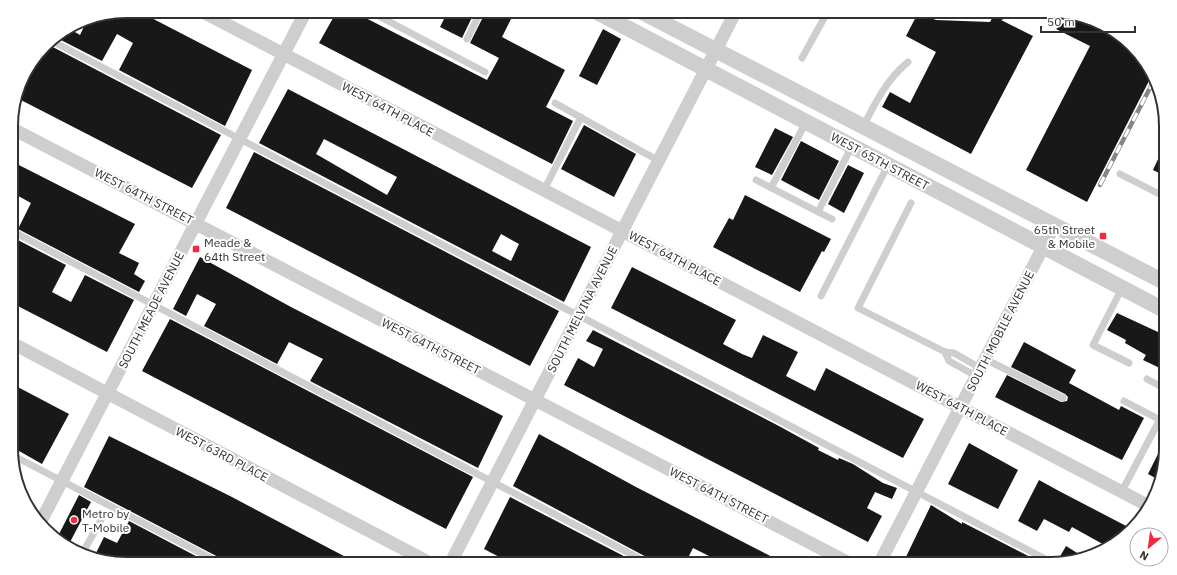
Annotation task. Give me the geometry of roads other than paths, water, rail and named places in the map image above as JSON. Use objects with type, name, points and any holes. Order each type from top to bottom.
[{"type":"street","name":"WEST 64TH PLACE","points":[[214,18],[1144,504]]},
{"type":"street","name":"SOUTH MEADE AVENUE","points":[[43,518],[302,18]]},
{"type":"street","name":"WEST 65TH STREET","points":[[608,18],[1159,307]]},
{"type":"street","name":"WEST 65TH STREET","points":[[653,18],[1159,279]]},
{"type":"street","name":"SOUTH MELVINA AVENUE","points":[[454,557],[732,18]]},
{"type":"street","name":"WEST 64TH STREET","points":[[18,132],[838,557]]},
{"type":"street","name":"SOUTH MOBILE AVENUE","points":[[883,557],[1054,226]]},
{"type":"street","name":"WEST 63RD PLACE","points":[[18,346],[419,557]]},
{"type":"lane","points":[[382,18],[485,72]]},
{"type":"lane","points":[[467,39],[478,18]]},
{"type":"lane","points":[[802,58],[824,18]]},
{"type":"lane","points":[[57,44],[1042,557]]},
{"type":"lane","points":[[862,127],[883,89],[899,69],[908,62]]},
{"type":"lane","points":[[555,103],[659,160]]},
{"type":"lane","points":[[544,190],[581,118]]},
{"type":"lane","points":[[771,188],[806,122]]},
{"type":"lane","points":[[818,212],[852,146]]},
{"type":"lane","points":[[821,296],[888,165]]},
{"type":"lane","points":[[1120,174],[1159,194]]},
{"type":"lane","points":[[756,180],[832,219]]},
{"type":"lane","points":[[911,203],[858,308],[945,352],[949,361],[981,367],[1063,398]]},
{"type":"lane","points":[[18,234],[637,557]]},
{"type":"lane","points":[[1123,288],[1093,345],[1129,363]]},
{"type":"lane","points":[[1147,379],[1159,386]]},
{"type":"lane","points":[[1124,401],[1159,419]]},
{"type":"lane","points":[[1122,492],[1159,428]]},
{"type":"lane","points":[[19,458],[209,557]]},
{"type":"lane","points":[[85,549],[101,520]]},
{"type":"railway","points":[[1100,185],[1151,86]]},
{"type":"place","name":"65th Street & Mobile","points":[[1103,236]]},
{"type":"place","name":"Meade & 64th Street","points":[[196,249]]},
{"type":"place","name":"Metro by T-Mobile","points":[[74,520]]}]
